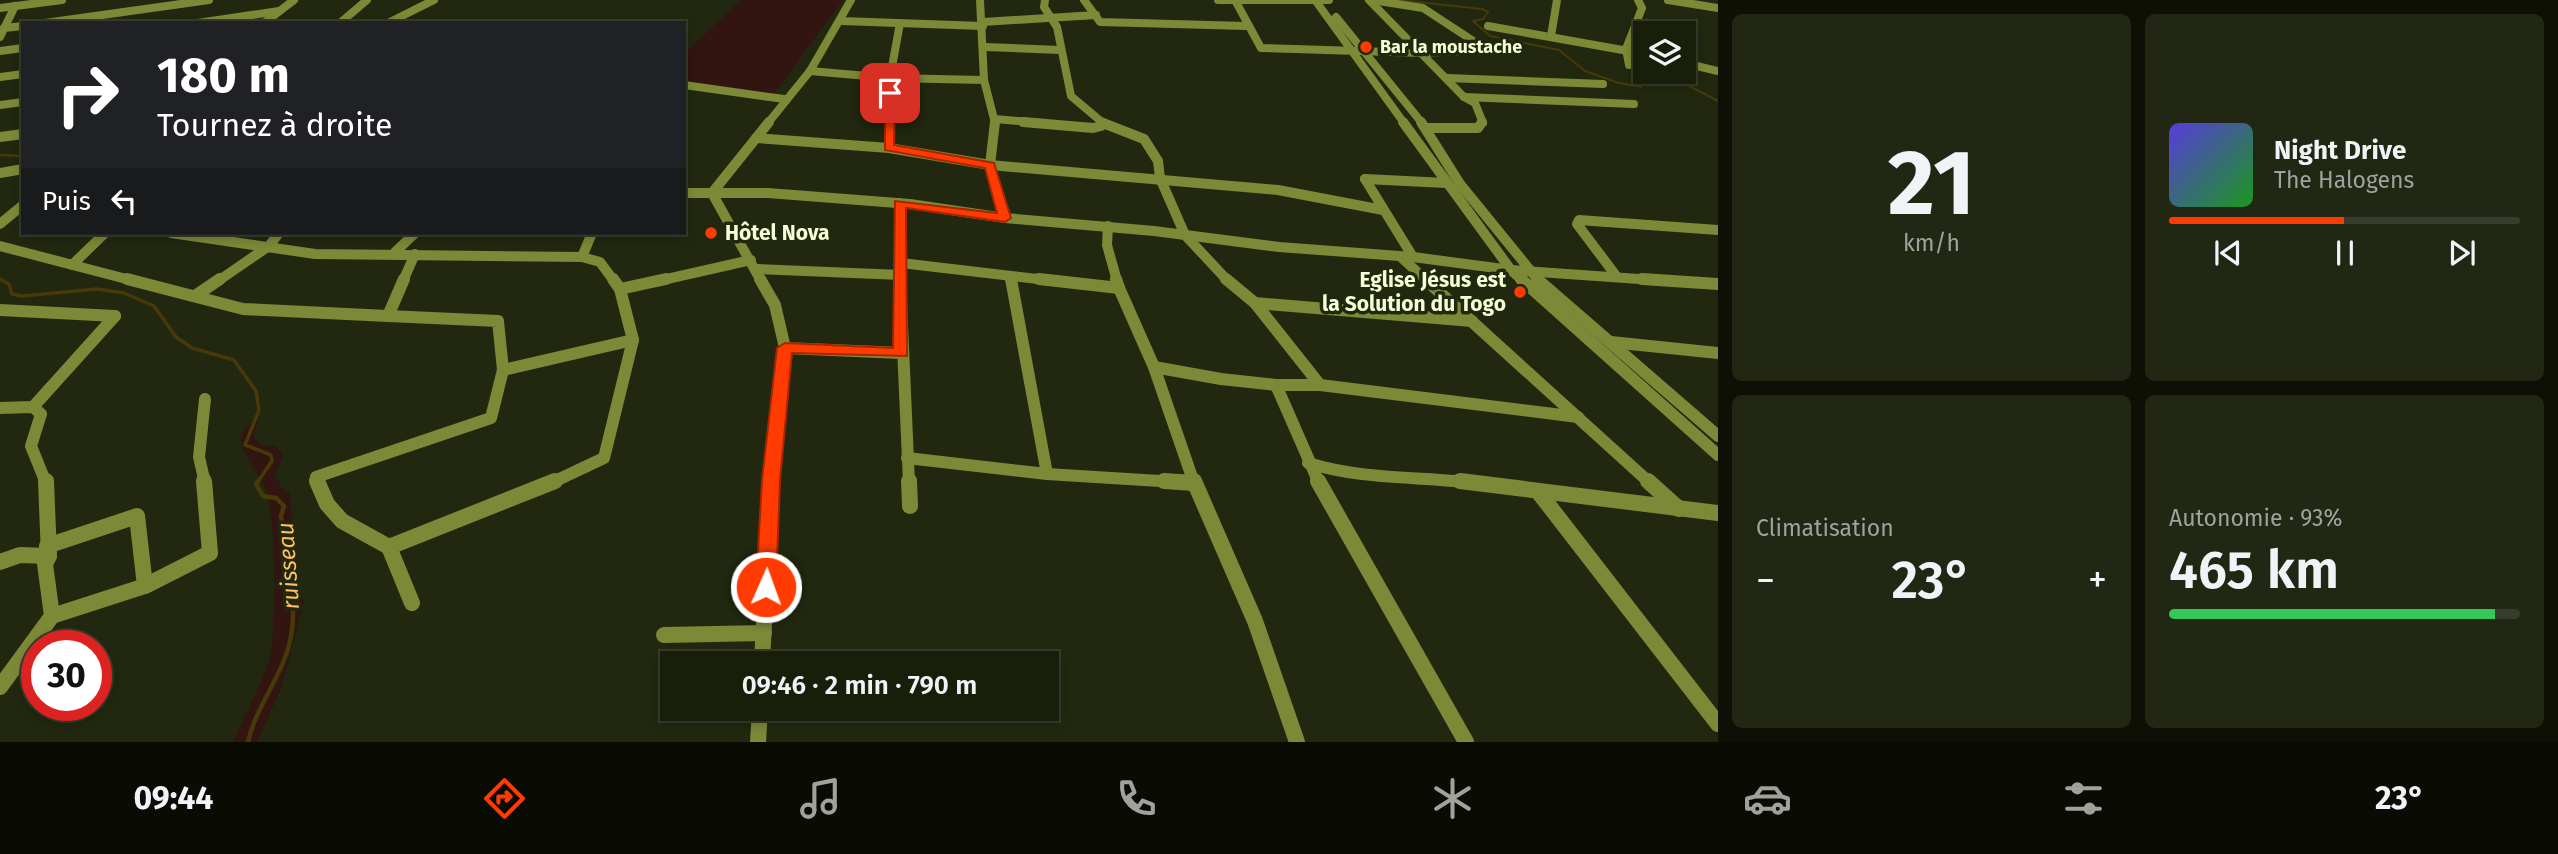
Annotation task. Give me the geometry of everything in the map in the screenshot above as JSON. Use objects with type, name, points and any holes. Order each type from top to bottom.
[{"type":"street","points":[[0,8],[62,0]]},
{"type":"street","points":[[59,21],[209,0]]},
{"type":"street","points":[[266,21],[294,0]]},
{"type":"street","points":[[342,21],[367,0]]},
{"type":"street","points":[[392,21],[434,0]]},
{"type":"street","points":[[712,193],[810,71],[852,0]]},
{"type":"street","points":[[980,0],[985,80],[995,119],[990,165],[1005,218]]},
{"type":"street","points":[[1045,0],[1044,7],[1052,17],[1071,96],[1103,122],[1144,139],[1158,161],[1160,178],[1185,234],[1220,274],[1255,303],[1320,386]]},
{"type":"street","points":[[1084,0],[1100,22],[1246,26]]},
{"type":"street","points":[[1218,0],[1329,0]]},
{"type":"street","points":[[1235,0],[1246,26],[1261,48],[1422,53],[1515,49]]},
{"type":"street","points":[[1318,0],[1349,51],[1385,96],[1511,270],[1718,455]]},
{"type":"street","points":[[1318,0],[1426,128],[1460,184],[1529,272],[1718,436]]},
{"type":"street","points":[[1370,0],[1423,8],[1487,51]]},
{"type":"street","points":[[1370,0],[1464,97],[1475,103],[1483,122],[1478,128],[1426,128]]},
{"type":"street","points":[[1551,36],[1557,0]]},
{"type":"street","points":[[1629,65],[1626,50],[1642,8],[1639,0]]},
{"type":"street","points":[[1668,0],[1718,6]]},
{"type":"street","points":[[1689,0],[1718,6]]},
{"type":"street","points":[[2,31],[15,6]]},
{"type":"street","points":[[212,21],[279,11]]},
{"type":"street","points":[[841,21],[983,24],[1096,15]]},
{"type":"street","points":[[889,148],[890,78],[900,23]]},
{"type":"street","points":[[2,31],[21,26]]},
{"type":"street","points":[[1488,26],[1633,51]]},
{"type":"street","points":[[985,47],[1060,50]]},
{"type":"street","points":[[0,51],[21,48]]},
{"type":"street","points":[[1696,67],[1718,73],[1717,82]]},
{"type":"street","points":[[810,71],[890,78],[985,80]]},
{"type":"street","points":[[0,77],[21,74]]},
{"type":"street","points":[[1447,78],[1603,84]]},
{"type":"street","points":[[686,85],[785,99]]},
{"type":"street","points":[[1464,97],[1634,104]]},
{"type":"street","points":[[0,105],[21,102]]},
{"type":"street","points":[[995,119],[1093,128],[1101,127],[1103,122]]},
{"type":"street","points":[[0,137],[21,134]]},
{"type":"street","points":[[756,138],[889,148],[990,165],[1278,190],[1383,210]]},
{"type":"street","points":[[0,173],[21,169]]},
{"type":"street","points":[[1446,183],[1365,179],[1407,257],[1472,321],[1679,510]]},
{"type":"street","points":[[686,193],[768,193],[899,203],[1005,218],[1108,226],[1529,272],[1718,284]]},
{"type":"street","points":[[712,193],[775,305],[785,348],[771,480],[763,651]]},
{"type":"street","points":[[899,203],[901,353],[910,506]]},
{"type":"street","points":[[0,224],[21,207]]},
{"type":"street","points":[[1616,277],[1577,225],[1579,220],[1718,230]]},
{"type":"street","points":[[1108,226],[1107,245],[1119,288],[1154,367],[1194,483],[1255,621],[1297,742],[1303,742]]},
{"type":"street","points":[[72,265],[103,235]]},
{"type":"street","points":[[186,235],[315,254],[396,252],[582,257],[600,262],[620,289],[633,340],[604,458],[521,498],[389,547]]},
{"type":"street","points":[[195,296],[269,246],[277,235]]},
{"type":"street","points":[[396,252],[413,235]]},
{"type":"street","points":[[582,257],[591,235]]},
{"type":"street","points":[[0,246],[243,309],[498,321],[503,370],[491,418],[316,477],[322,501],[342,523],[389,547],[412,603]]},
{"type":"street","points":[[388,316],[415,254]]},
{"type":"street","points":[[620,289],[753,265],[901,269],[1010,276],[1119,288]]},
{"type":"street","points":[[1010,276],[1047,474]]},
{"type":"street","points":[[1255,303],[1472,321]]},
{"type":"street","points":[[0,310],[115,316],[33,407]]},
{"type":"street","points":[[503,370],[633,340]]},
{"type":"street","points":[[1611,342],[1718,353]]},
{"type":"street","points":[[785,348],[901,353]]},
{"type":"street","points":[[1154,367],[1276,385],[1320,386],[1578,417]]},
{"type":"street","points":[[1276,385],[1308,463],[1466,742]]},
{"type":"street","points":[[0,687],[52,616],[145,586],[210,553],[207,493],[199,457],[205,399]]},
{"type":"street","points":[[0,408],[33,407],[41,414],[31,446],[46,476],[46,564],[52,616]]},
{"type":"street","points":[[907,458],[1047,474],[1194,483]]},
{"type":"street","points":[[1308,463],[1331,470],[1388,478],[1443,479],[1540,494],[1718,513]]},
{"type":"street","points":[[1540,494],[1718,724]]},
{"type":"street","points":[[0,562],[20,555],[48,551],[137,516],[145,586]]},
{"type":"street","points":[[664,635],[764,633]]},
{"type":"street","points":[[758,742],[759,721]]},
{"type":"shaded area","points":[[741,0],[843,0],[773,95],[686,83],[686,52]]},
{"type":"shaded area","points":[[256,419],[258,422],[253,436],[257,442],[276,446],[283,456],[275,475],[283,490],[290,493],[293,534],[289,551],[304,601],[282,686],[257,742],[233,742],[268,664],[273,629],[275,579],[270,508],[264,485],[245,455],[241,438],[243,430]]},
{"type":"waterway","points":[[1399,0],[1482,9],[1488,12],[1483,19],[1473,21],[1490,36],[1559,50],[1585,71],[1619,83],[1641,87],[1639,84]]},
{"type":"waterway","points":[[1685,84],[1718,101]]},
{"type":"waterway","name":"ruisseau","points":[[0,155],[21,156]]},
{"type":"waterway","name":"ruisseau","points":[[3,281],[0,279],[9,284],[12,294],[22,296],[97,289],[124,293],[154,306],[176,337],[192,348],[234,360],[256,391],[259,410],[245,445],[271,455],[272,461],[257,483]]},
{"type":"waterway","name":"ruisseau","points":[[248,742],[286,654],[293,610],[281,516],[284,506],[276,498],[263,496],[256,484],[258,481]]},
{"type":"place","name":"Bar la moustache","points":[[1366,47]]},
{"type":"place","name":"Hôtel Nova","points":[[711,233]]},
{"type":"place","name":"Eglise Jésus est la Solution du Togo","points":[[1520,292]]},
{"type":"route","points":[[766,587],[771,480],[785,348],[901,353],[899,203],[1005,218],[990,165],[889,148],[890,93]]}]
